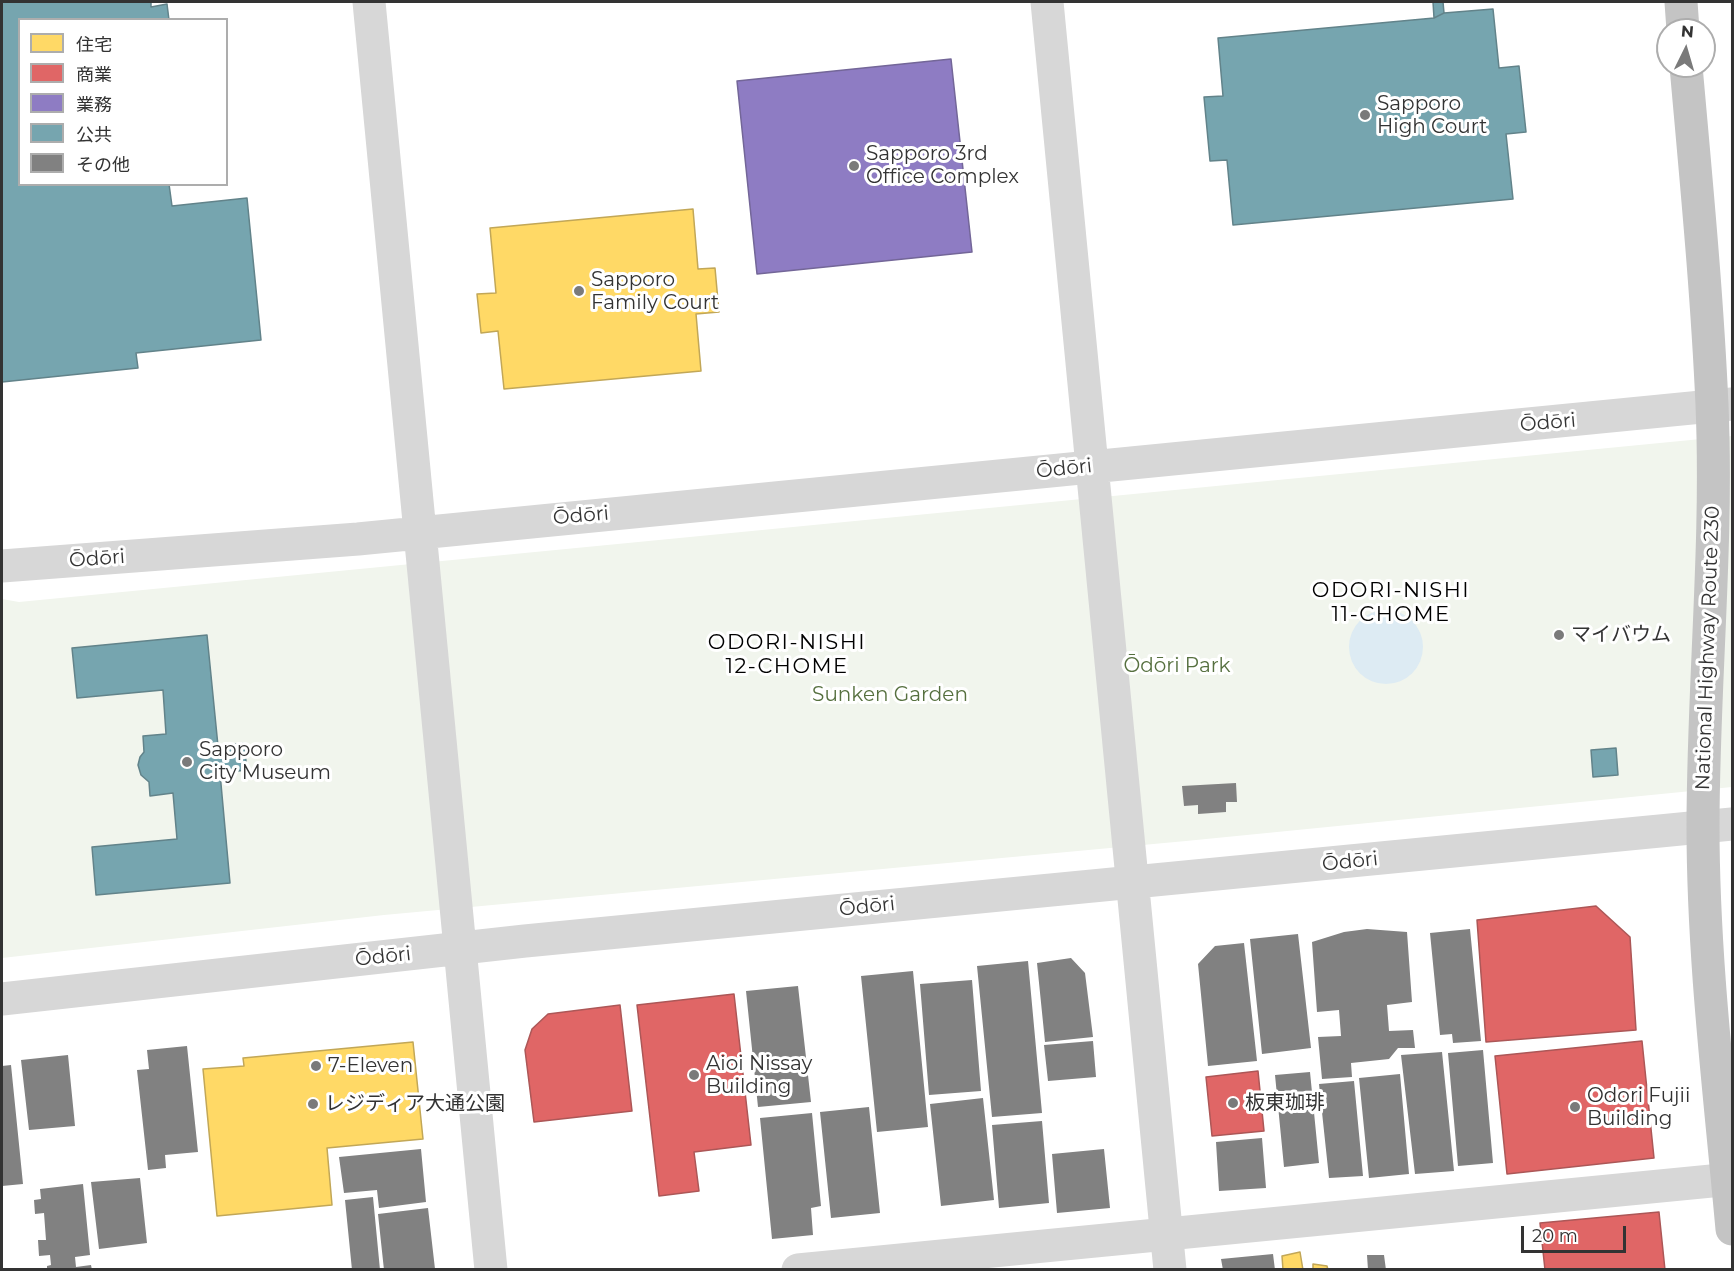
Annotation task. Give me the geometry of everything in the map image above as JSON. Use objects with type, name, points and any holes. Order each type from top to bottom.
[{"type":"highway","points":[[1681,2],[1682,18]]},
{"type":"highway","name":"National Highway Route 230","points":[[1687,78],[1704,282],[1722,405],[1713,516],[1718,826],[1706,955],[1730,1179],[1732,1229]]},
{"type":"street","points":[[369,2],[491,1269]]},
{"type":"street","points":[[1047,2],[1170,1269]]},
{"type":"street","name":"Ōdōri","points":[[2,566],[357,539],[1722,405]]},
{"type":"street","name":"Ōdōri","points":[[2,999],[560,937],[1718,826]]},
{"type":"street","points":[[798,1269],[1730,1179]]},
{"type":"green space","name":"Ōdōri Park","points":[[1732,436],[1732,787],[1186,841],[384,915],[2,958],[2,599],[19,602]]},
{"type":"shaded area","points":[[1379,610],[1393,610],[1407,616],[1417,626],[1423,640],[1421,661],[1407,678],[1393,684],[1379,684],[1365,678],[1355,668],[1349,654],[1349,640],[1355,626],[1365,616]]},
{"type":"building: 住宅","points":[[693,209],[698,269],[715,268],[719,312],[696,314],[701,371],[504,389],[498,331],[481,333],[477,294],[496,293],[490,228]]},
{"type":"building: 住宅","name":"レジディア大通公園","points":[[413,1042],[423,1139],[327,1148],[332,1205],[217,1216],[203,1069],[244,1066],[243,1058]]},
{"type":"building: 住宅","points":[[1300,1252],[1303,1270],[1283,1270],[1282,1256]]},
{"type":"building: 住宅","points":[[1313,1264],[1327,1266],[1328,1270],[1313,1270]]},
{"type":"building: 商業","points":[[1596,906],[1630,937],[1636,1030],[1486,1042],[1477,920]]},
{"type":"building: 商業","name":"Aioi Nissay Building","points":[[734,994],[751,1145],[694,1152],[699,1191],[659,1196],[637,1005]]},
{"type":"building: 商業","points":[[620,1005],[632,1111],[534,1122],[525,1050],[532,1029],[548,1014]]},
{"type":"building: 商業","name":"Odori Fujii Building","points":[[1642,1041],[1654,1158],[1507,1174],[1495,1056]]},
{"type":"building: 商業","points":[[1258,1071],[1264,1131],[1212,1136],[1206,1077]]},
{"type":"building: 商業","points":[[1659,1212],[1665,1270],[1545,1270],[1540,1223]]},
{"type":"building: 業務","name":"Sapporo 3rd Office Complex","points":[[951,59],[972,252],[757,274],[737,81]]},
{"type":"building: 公共","points":[[2,2],[151,2],[151,7],[167,4],[169,18],[18,18],[18,186],[169,186],[172,206],[247,198],[261,340],[136,353],[138,368],[2,382]]},
{"type":"building: 公共","points":[[1433,2],[1443,2],[1444,13],[1434,18]]},
{"type":"building: 公共","name":"Sapporo High Court","points":[[1493,9],[1499,68],[1519,66],[1526,132],[1506,134],[1513,199],[1233,225],[1227,160],[1210,161],[1204,97],[1223,96],[1218,38],[1434,18],[1444,13]]},
{"type":"building: 公共","points":[[207,635],[218,746],[244,743],[247,770],[220,773],[230,883],[96,895],[92,847],[177,839],[173,793],[150,796],[149,782],[141,775],[138,765],[144,752],[143,736],[166,734],[163,690],[77,698],[72,648]]},
{"type":"building: 公共","points":[[1616,748],[1618,775],[1593,777],[1591,750]]},
{"type":"building: その他","points":[[1236,783],[1237,802],[1226,802],[1226,812],[1198,814],[1198,805],[1184,806],[1182,786]]},
{"type":"building: その他","points":[[1367,929],[1407,932],[1412,1002],[1387,1005],[1389,1031],[1413,1030],[1415,1048],[1398,1048],[1389,1059],[1351,1063],[1352,1077],[1322,1079],[1318,1037],[1341,1036],[1339,1010],[1317,1012],[1312,942],[1344,932]]},
{"type":"building: その他","points":[[1470,929],[1481,1041],[1453,1043],[1452,1034],[1440,1035],[1430,933]]},
{"type":"building: その他","points":[[1298,934],[1311,1048],[1262,1054],[1250,939]]},
{"type":"building: その他","points":[[1244,943],[1257,1061],[1208,1066],[1198,964],[1215,946]]},
{"type":"building: その他","points":[[1071,958],[1085,973],[1093,1037],[1045,1042],[1037,963]]},
{"type":"building: その他","points":[[1028,961],[1042,1113],[992,1117],[977,966]]},
{"type":"building: その他","points":[[913,971],[928,1127],[877,1132],[861,976]]},
{"type":"building: その他","points":[[972,980],[981,1091],[929,1095],[920,984]]},
{"type":"building: その他","points":[[798,986],[811,1102],[758,1107],[746,991]]},
{"type":"building: その他","points":[[1093,1041],[1096,1077],[1048,1081],[1044,1045]]},
{"type":"building: その他","points":[[187,1046],[198,1152],[165,1155],[166,1168],[148,1170],[137,1070],[149,1069],[147,1050]]},
{"type":"building: その他","points":[[1483,1050],[1493,1163],[1458,1166],[1448,1053]]},
{"type":"building: その他","points":[[1442,1052],[1454,1171],[1415,1174],[1401,1055]]},
{"type":"building: その他","points":[[68,1055],[75,1126],[29,1130],[21,1060]]},
{"type":"building: その他","points":[[11,1065],[23,1184],[2,1186],[2,1066]]},
{"type":"building: その他","points":[[1310,1072],[1319,1163],[1284,1167],[1275,1075]]},
{"type":"building: その他","points":[[1400,1074],[1409,1174],[1369,1178],[1359,1078]]},
{"type":"building: その他","points":[[1354,1081],[1363,1176],[1329,1178],[1319,1084]]},
{"type":"building: その他","points":[[983,1098],[994,1200],[941,1206],[930,1104]]},
{"type":"building: その他","points":[[869,1107],[880,1213],[831,1218],[820,1112]]},
{"type":"building: その他","points":[[812,1113],[821,1206],[811,1208],[813,1235],[772,1239],[760,1118]]},
{"type":"building: その他","points":[[1042,1121],[1049,1203],[999,1208],[992,1125]]},
{"type":"building: その他","points":[[1262,1138],[1266,1188],[1219,1191],[1216,1142]]},
{"type":"building: その他","points":[[421,1149],[426,1202],[379,1208],[377,1190],[344,1193],[339,1157]]},
{"type":"building: その他","points":[[1104,1149],[1110,1208],[1057,1213],[1052,1154]]},
{"type":"building: その他","points":[[140,1178],[147,1243],[99,1249],[91,1182]]},
{"type":"building: その他","points":[[83,1184],[90,1255],[75,1257],[76,1267],[91,1265],[92,1270],[47,1270],[47,1266],[51,1265],[50,1255],[39,1256],[38,1240],[46,1240],[44,1213],[35,1214],[34,1200],[41,1199],[40,1189]]},
{"type":"building: その他","points":[[373,1197],[380,1270],[352,1270],[345,1200]]},
{"type":"building: その他","points":[[428,1208],[435,1269],[384,1270],[378,1214]]},
{"type":"building: その他","points":[[1273,1254],[1275,1270],[1223,1270],[1221,1259]]},
{"type":"building: その他","points":[[1367,1255],[1384,1255],[1386,1270],[1368,1270]]},
{"type":"place","name":"Sapporo High Court","points":[[1365,115]]},
{"type":"place","name":"Sapporo 3rd Office Complex","points":[[854,166]]},
{"type":"place","name":"Sapporo Family Court","points":[[579,291]]},
{"type":"place","name":"マイバウム","points":[[1559,635]]},
{"type":"place","name":"Sapporo City Museum","points":[[187,762]]},
{"type":"place","name":"7-Eleven","points":[[316,1066]]},
{"type":"place","name":"Aioi Nissay Building","points":[[694,1075]]},
{"type":"place","name":"板東珈琲","points":[[1233,1103]]},
{"type":"place","name":"レジディア大通公園","points":[[313,1104]]},
{"type":"place","name":"Odori Fujii Building","points":[[1575,1107]]},
{"type":"district","name":"ODORI-NISHI 11-CHOME","points":[[1391,603]]},
{"type":"district","name":"ODORI-NISHI 12-CHOME","points":[[787,655]]},
{"type":"park label","name":"Sunken Garden","points":[[890,695]]}]
